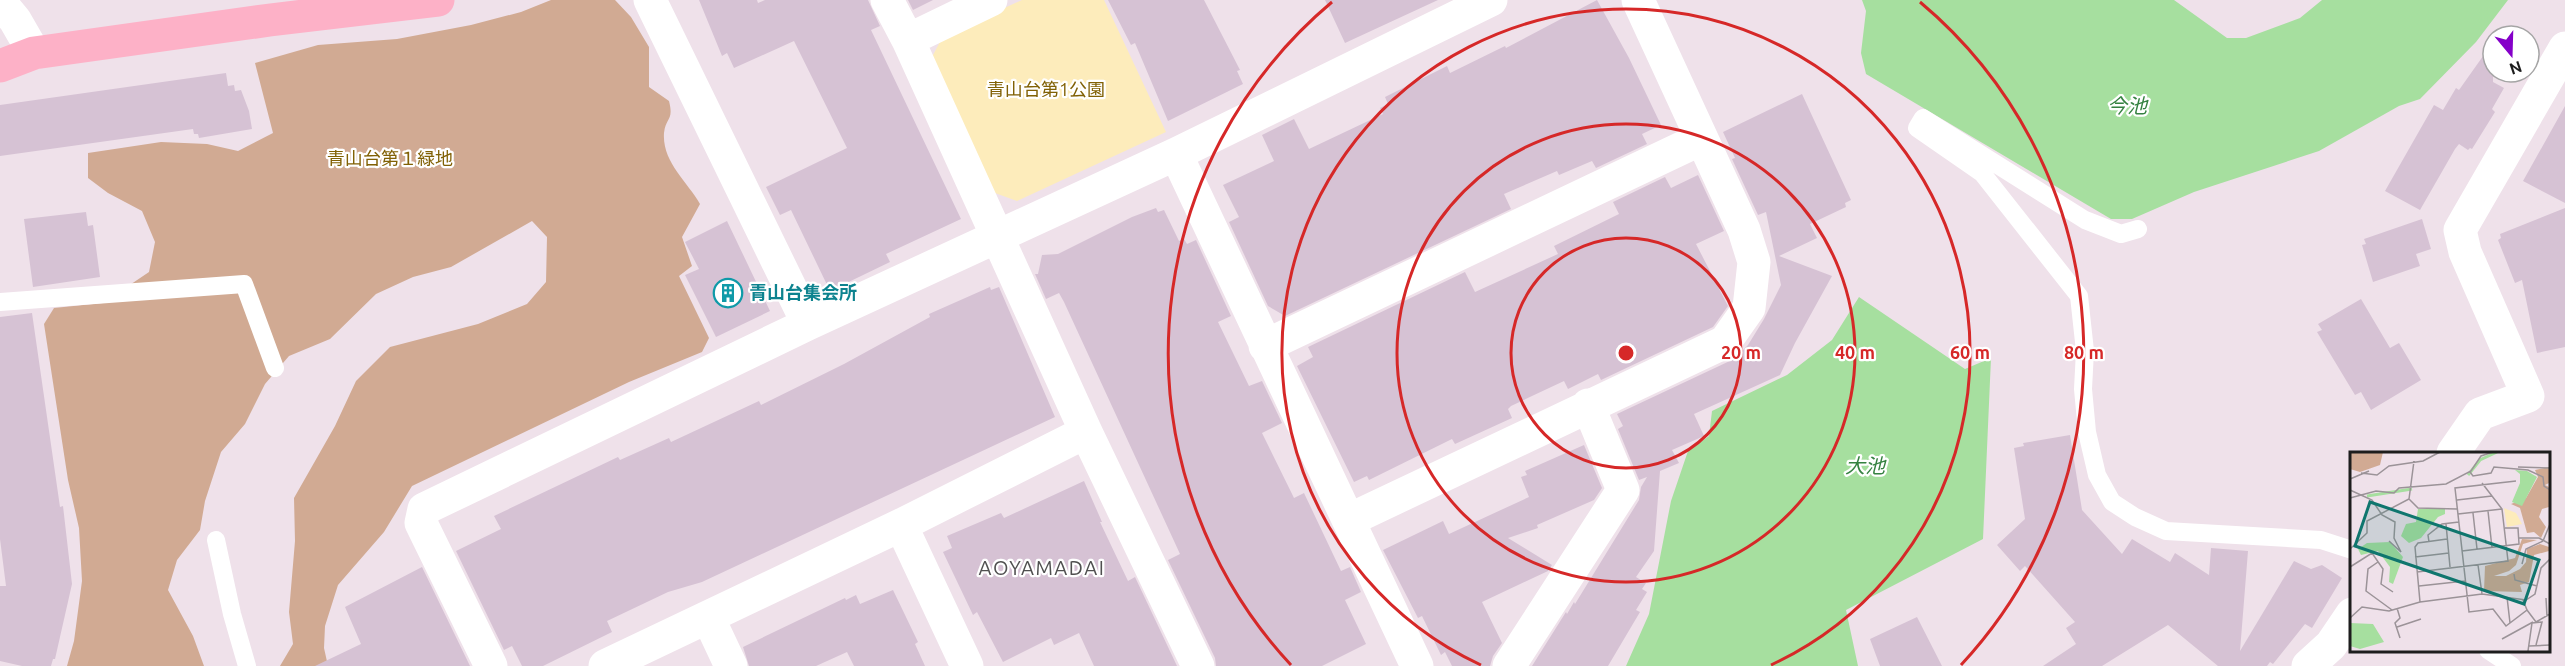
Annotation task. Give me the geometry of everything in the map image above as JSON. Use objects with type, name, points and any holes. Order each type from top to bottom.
[{"type":"street","points":[[0,66],[34,53],[265,10],[438,0]]},
{"type":"street","points":[[650,0],[808,324]]},
{"type":"street","points":[[887,0],[908,40],[1086,432],[1198,666]]},
{"type":"street","points":[[908,40],[992,0]]},
{"type":"street","points":[[491,666],[421,523],[424,509],[808,324],[1176,154],[1491,0]]},
{"type":"street","points":[[1349,520],[1725,342],[1749,308],[1754,262],[1744,230],[1638,0]]},
{"type":"street","points":[[0,2],[15,20],[34,53]]},
{"type":"street","points":[[2453,452],[2480,414],[2528,396],[2465,252],[2460,230],[2565,48]]},
{"type":"street","points":[[1265,346],[1701,139]]},
{"type":"street","points":[[1176,154],[1416,666]]},
{"type":"street","points":[[1509,666],[1623,490],[1588,405]]},
{"type":"street","points":[[605,666],[901,525],[1086,432]]},
{"type":"street","points":[[901,525],[967,666]]},
{"type":"street","points":[[708,617],[730,666]]},
{"type":"street","points":[[2308,666],[2331,645],[2350,617]]},
{"type":"lane","points":[[2138,228],[2121,234],[2085,220],[1923,118],[1917,128],[1982,173],[2079,296],[2085,351],[2083,389],[2087,432],[2097,475],[2112,502],[2135,517],[2166,531],[2320,540],[2350,549]]},
{"type":"lane","points":[[0,302],[244,284],[275,368]]},
{"type":"lane","points":[[216,540],[232,614],[247,666]]},
{"type":"lane","points":[[2490,651],[2512,666]]},
{"type":"green space","name":"青山台第１緑地","points":[[551,0],[615,0],[631,17],[649,47],[649,87],[669,101],[670,116],[664,133],[667,153],[676,171],[700,204],[682,237],[692,266],[679,276],[709,338],[702,352],[629,382],[412,486],[384,532],[338,585],[325,626],[324,648],[328,666],[280,666],[293,644],[289,612],[295,541],[294,498],[335,426],[356,381],[390,347],[478,324],[527,304],[546,282],[547,237],[532,221],[451,267],[413,277],[376,294],[330,339],[289,356],[265,384],[245,424],[221,452],[205,501],[200,530],[177,560],[168,590],[193,636],[204,666],[67,666],[74,641],[82,581],[79,528],[68,480],[44,324],[54,308],[103,303],[149,272],[155,242],[142,211],[108,193],[88,178],[88,153],[161,142],[207,144],[238,151],[273,133],[255,63],[318,45],[397,39],[471,25],[521,12]]},
{"type":"green space","name":"青山台第1公園","points":[[1022,0],[1104,0],[1166,132],[1017,201],[995,193],[932,57],[943,36]]},
{"type":"water","name":"今池","points":[[1862,0],[2174,0],[2227,38],[2246,38],[2300,18],[2322,0],[2508,0],[2490,24],[2481,24],[2481,35],[2476,42],[2420,99],[2399,106],[2319,151],[2194,192],[2132,219],[2111,219],[1866,74],[1861,53],[1866,11]]},
{"type":"water","name":"大池","points":[[1859,297],[1965,369],[1991,358],[1983,539],[1846,610],[1858,666],[1626,666],[1649,614],[1671,501],[1688,451],[1709,436],[1712,411],[1787,375],[1832,340]]},
{"type":"building","points":[[699,0],[757,0],[758,3],[765,0],[868,0],[880,26],[871,30],[961,219],[886,254],[890,262],[830,291],[791,210],[780,215],[766,187],[847,148],[794,41],[734,68],[727,53],[722,56]]},
{"type":"building","points":[[908,0],[933,0],[913,10]]},
{"type":"building","points":[[1108,0],[1204,0],[1240,70],[1237,71],[1243,84],[1168,121],[1135,43],[1131,45]]},
{"type":"building","points":[[1325,0],[1438,0],[1345,43]]},
{"type":"building","points":[[1597,0],[1629,58],[1661,125],[1642,134],[1647,144],[1596,168],[1592,161],[1559,175],[1557,171],[1504,194],[1511,209],[1285,316],[1268,306],[1229,222],[1239,217],[1223,185],[1274,161],[1262,135],[1294,119],[1309,149],[1383,114],[1380,108],[1388,104],[1385,97],[1447,66],[1450,73],[1505,46],[1506,48]]},
{"type":"building","points":[[2481,59],[2481,84],[2497,84],[2504,88],[2492,109],[2495,112],[2472,149],[2468,150],[2459,144],[2420,210],[2385,191],[2434,105],[2443,110],[2456,88],[2459,90]]},
{"type":"building","points":[[226,73],[228,86],[234,85],[235,91],[241,90],[249,111],[252,129],[199,138],[198,134],[194,134],[193,129],[0,156],[0,105]]},
{"type":"building","points":[[1802,94],[1851,200],[1845,203],[1846,207],[1810,224],[1817,238],[1779,256],[1832,276],[1780,375],[1694,414],[1704,436],[1672,450],[1679,463],[1660,471],[1654,551],[1636,577],[1646,583],[1642,589],[1647,592],[1636,610],[1640,612],[1608,666],[1532,666],[1566,612],[1567,614],[1574,602],[1575,604],[1639,500],[1641,487],[1647,477],[1639,480],[1618,429],[1623,426],[1617,414],[1734,359],[1748,345],[1781,285],[1766,212],[1758,215],[1732,159],[1735,158],[1723,132]]},
{"type":"building","points":[[2565,106],[2565,203],[2523,181]]},
{"type":"building","points":[[1698,175],[1724,231],[1696,244],[1728,306],[1713,327],[1601,380],[1598,374],[1568,389],[1564,381],[1511,406],[1508,409],[1512,418],[1455,444],[1452,439],[1369,480],[1367,476],[1354,482],[1297,366],[1313,357],[1308,347],[1465,272],[1475,292],[1558,254],[1554,246],[1619,214],[1613,202],[1665,177],[1671,188]]},
{"type":"building","points":[[1156,208],[1158,212],[1164,210],[1179,241],[1184,239],[1187,244],[1196,240],[1231,316],[1218,322],[1249,386],[1262,381],[1282,423],[1262,433],[1294,498],[1304,493],[1341,571],[1350,567],[1361,592],[1345,600],[1366,644],[1322,666],[1216,666],[1215,658],[1168,560],[1180,554],[1064,302],[1059,293],[1046,299],[1035,274],[1038,274],[1042,255],[1058,254],[1132,217]]},
{"type":"building","points":[[2565,208],[2565,347],[2537,353],[2522,280],[2515,283],[2498,240],[2501,238],[2500,234]]},
{"type":"building","points":[[86,212],[88,226],[93,225],[100,277],[33,287],[24,219]]},
{"type":"building","points":[[2422,219],[2431,249],[2416,254],[2420,266],[2373,282],[2362,245],[2366,244],[2364,239]]},
{"type":"building","name":"青山台集会所","points":[[727,221],[770,311],[716,337],[685,275],[699,269],[685,242]]},
{"type":"building","points":[[990,287],[991,290],[999,287],[1055,417],[702,582],[668,592],[607,621],[612,632],[543,666],[522,666],[512,646],[504,650],[456,551],[501,529],[494,516],[618,457],[620,460],[669,438],[671,442],[759,401],[761,405],[844,364],[930,317],[929,314]]},
{"type":"building","points":[[2361,299],[2390,348],[2399,343],[2421,380],[2371,410],[2361,392],[2355,395],[2317,332],[2322,330],[2318,324]]},
{"type":"building","points":[[32,313],[60,507],[63,506],[72,584],[55,659],[51,666],[22,666],[0,661],[0,586],[6,586],[0,539],[0,317]]},
{"type":"building","points":[[2070,435],[2082,510],[2122,554],[2132,539],[2170,562],[2175,553],[2209,575],[2211,548],[2248,551],[2240,651],[2294,561],[2311,569],[2322,565],[2342,578],[2312,628],[2305,624],[2273,664],[2270,662],[2267,666],[2218,666],[2168,625],[2102,666],[2043,666],[2076,644],[2066,628],[2075,622],[2025,566],[2020,571],[1997,545],[2025,519],[2014,448],[2024,446],[2023,443]]},
{"type":"building","points":[[1584,445],[1602,488],[1594,500],[1537,525],[1538,528],[1508,538],[1552,565],[1548,571],[1482,602],[1502,643],[1493,656],[1490,666],[1452,666],[1445,652],[1441,655],[1422,616],[1418,618],[1383,550],[1443,521],[1449,534],[1529,497],[1521,477],[1527,475],[1525,471]]},
{"type":"building","points":[[1084,481],[1102,522],[1100,522],[1128,581],[1135,577],[1177,666],[1094,666],[1079,633],[1054,645],[1051,638],[1003,662],[977,612],[973,615],[943,552],[952,548],[947,536],[1001,513],[1004,518]]},
{"type":"building","points":[[422,567],[470,666],[315,666],[361,644],[345,607]]},
{"type":"building","points":[[893,590],[918,642],[915,644],[925,666],[854,666],[847,652],[816,666],[749,666],[743,647],[845,598],[846,600],[856,595],[860,604]]},
{"type":"building","points":[[1917,617],[1942,666],[1880,666],[1870,639]]},
{"type":"place","name":"青山台集会所","points":[[728,293]]},
{"type":"district","name":"AOYAMADAI","points":[[1042,568]]}]
